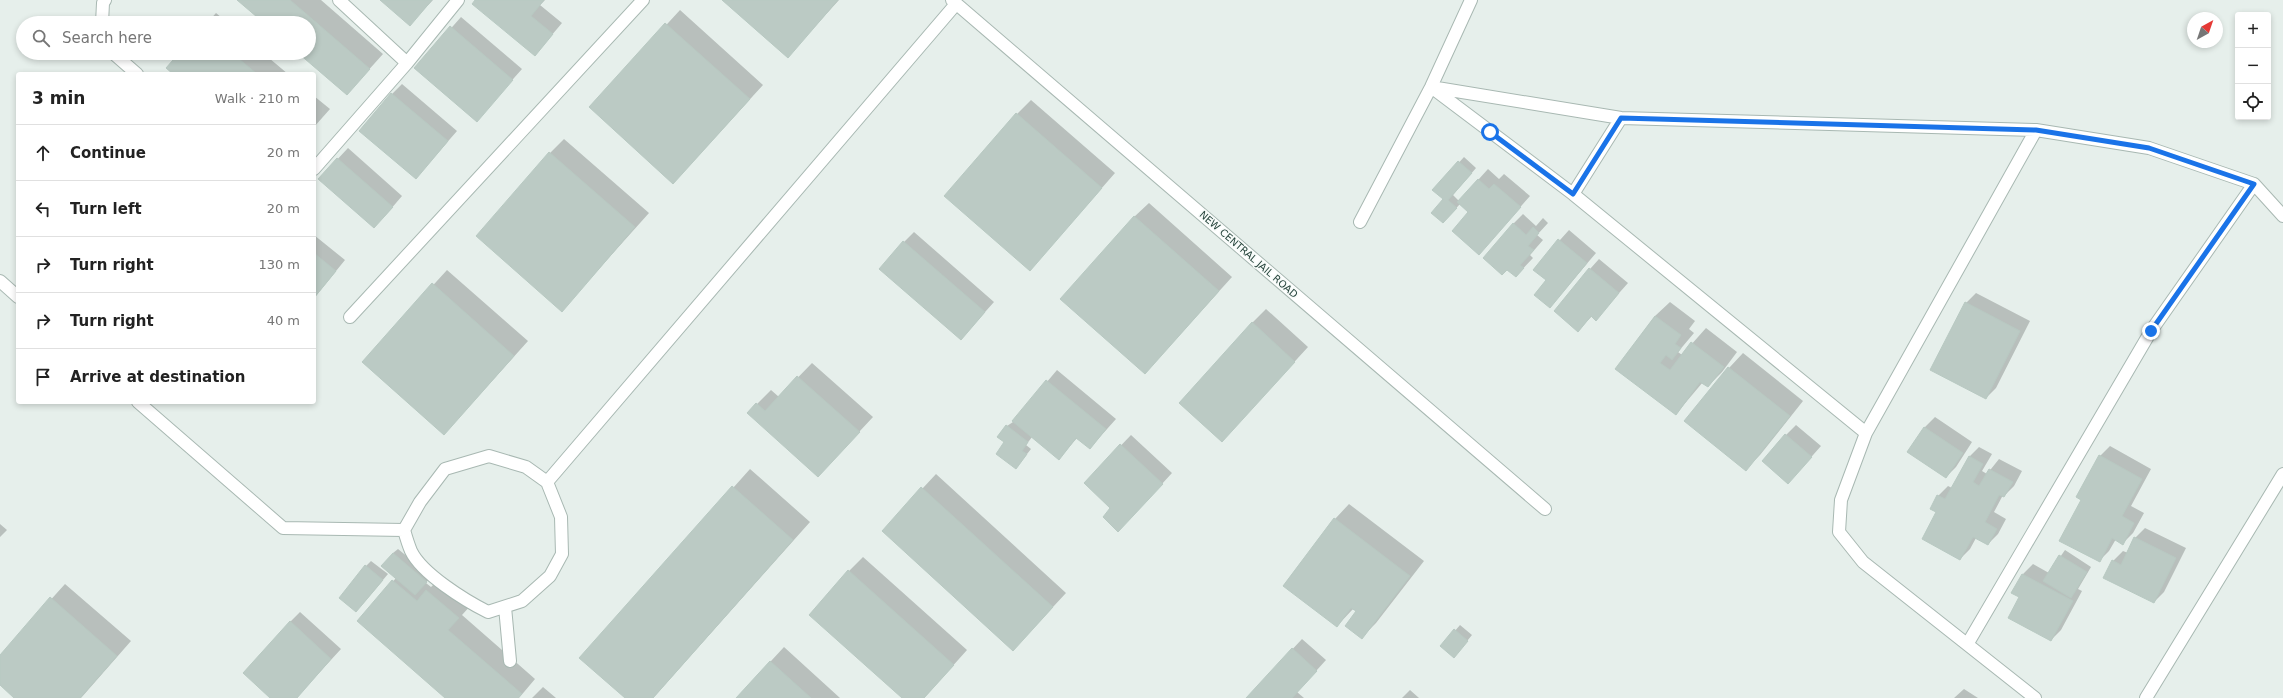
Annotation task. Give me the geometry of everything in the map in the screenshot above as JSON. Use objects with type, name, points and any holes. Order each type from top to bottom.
[{"type":"street","points":[[102,16],[103,3],[105,0]]},
{"type":"street","points":[[339,0],[407,63]]},
{"type":"street","points":[[316,167],[407,63],[458,0]]},
{"type":"street","points":[[350,317],[643,0]]},
{"type":"street","points":[[1360,222],[1431,87],[1470,0]]},
{"type":"street","points":[[547,482],[954,2]]},
{"type":"street","name":"NEW CENTRAL JAIL ROAD","points":[[954,2],[1545,509]]},
{"type":"street","points":[[121,60],[135,72]]},
{"type":"street","points":[[1431,87],[1621,118],[2036,130],[2149,148],[2254,184],[2283,216]]},
{"type":"street","points":[[1431,87],[1573,194],[1866,433]]},
{"type":"street","points":[[1573,194],[1621,118]]},
{"type":"street","points":[[2034,698],[1968,643],[1863,562],[1838,532],[1841,500],[1866,433],[2036,130]]},
{"type":"street","points":[[1968,643],[2151,331],[2254,184]]},
{"type":"street","points":[[0,281],[16,295]]},
{"type":"street","points":[[140,404],[283,528],[404,530]]},
{"type":"street","points":[[489,456],[526,467],[547,482],[561,517],[562,554],[550,576],[522,601],[488,612],[456,593],[433,576],[411,552],[404,530],[420,502],[445,469],[489,456]]},
{"type":"street","points":[[2146,698],[2283,474]]},
{"type":"street","points":[[505,607],[510,661]]},
{"type":"building","points":[[237,0],[290,0],[309,16],[256,16]]},
{"type":"building","points":[[380,0],[432,0],[410,26]]},
{"type":"building","points":[[475,0],[544,0],[531,16],[553,34],[535,56],[472,4]]},
{"type":"building","points":[[722,0],[838,0],[788,58]]},
{"type":"building","points":[[316,22],[370,69],[347,95],[306,60],[316,60]]},
{"type":"building","points":[[665,23],[750,99],[673,184],[589,107]]},
{"type":"building","points":[[450,26],[513,80],[477,122],[414,68]]},
{"type":"building","points":[[173,60],[240,60],[255,72],[171,72],[166,68]]},
{"type":"building","points":[[391,93],[448,141],[416,179],[359,131]]},
{"type":"building","points":[[1016,113],[1102,188],[1030,271],[944,196]]},
{"type":"building","points":[[549,152],[635,227],[562,312],[476,236]]},
{"type":"building","points":[[337,158],[393,207],[374,228],[318,179]]},
{"type":"building","points":[[1458,161],[1472,173],[1448,200],[1457,208],[1443,223],[1431,213],[1443,199],[1432,190]]},
{"type":"building","points":[[1478,179],[1489,189],[1494,184],[1521,207],[1479,255],[1452,231],[1468,212],[1457,202]]},
{"type":"building","points":[[1134,216],[1219,291],[1145,374],[1060,299]]},
{"type":"building","points":[[1513,223],[1526,235],[1533,227],[1539,233],[1528,246],[1534,250],[1520,265],[1524,268],[1516,277],[1507,270],[1502,275],[1483,258]]},
{"type":"building","points":[[1558,239],[1587,263],[1550,308],[1534,295],[1546,280],[1533,270]]},
{"type":"building","points":[[903,241],[985,312],[961,340],[879,269]]},
{"type":"building","points":[[316,255],[336,271],[316,296]]},
{"type":"building","points":[[1589,268],[1619,293],[1596,321],[1591,316],[1578,332],[1554,311]]},
{"type":"building","points":[[432,283],[514,356],[444,435],[362,362]]},
{"type":"building","points":[[1965,302],[2020,331],[1986,399],[1930,370]]},
{"type":"building","points":[[1655,316],[1681,335],[1675,344],[1681,348],[1672,360],[1666,355],[1660,363],[1670,370],[1691,342],[1724,367],[1708,387],[1700,382],[1676,415],[1615,369]]},
{"type":"building","points":[[1252,322],[1295,362],[1222,442],[1179,403]]},
{"type":"building","points":[[1728,367],[1790,416],[1746,471],[1684,421]]},
{"type":"building","points":[[797,376],[860,432],[818,477],[747,413],[756,403],[765,411]]},
{"type":"building","points":[[1046,380],[1106,429],[1090,449],[1076,438],[1059,460],[1012,421]]},
{"type":"building","points":[[1006,425],[1028,442],[1022,451],[1027,454],[1016,469],[996,454],[1004,442],[997,437]]},
{"type":"building","points":[[1924,427],[1963,453],[1946,478],[1907,452]]},
{"type":"building","points":[[1785,434],[1812,457],[1788,484],[1762,461]]},
{"type":"building","points":[[1120,444],[1163,484],[1118,532],[1103,517],[1110,508],[1084,483]]},
{"type":"building","points":[[2099,455],[2142,479],[2122,516],[2134,523],[2123,545],[2112,538],[2100,562],[2059,541],[2081,500],[2076,497]]},
{"type":"building","points":[[1969,456],[1983,464],[1973,482],[1979,486],[1989,469],[2013,482],[2004,497],[1999,495],[1985,522],[1997,529],[1988,545],[1973,537],[1960,560],[1922,539],[1936,512],[1930,509],[1937,495],[1945,499]]},
{"type":"building","points":[[732,486],[793,540],[653,698],[625,698],[579,658]]},
{"type":"building","points":[[921,487],[1053,607],[1013,651],[882,531]]},
{"type":"building","points":[[1334,518],[1410,576],[1362,639],[1345,626],[1356,611],[1351,608],[1337,627],[1283,586]]},
{"type":"building","points":[[2134,537],[2176,558],[2154,603],[2103,578],[2112,560],[2121,565]]},
{"type":"building","points":[[393,553],[427,582],[415,595],[381,566]]},
{"type":"building","points":[[2059,555],[2087,572],[2071,598],[2043,581]]},
{"type":"building","points":[[365,565],[383,580],[356,612],[339,598]]},
{"type":"building","points":[[848,570],[954,665],[924,698],[902,698],[809,615]]},
{"type":"building","points":[[2022,574],[2073,601],[2051,641],[2008,618],[2019,597],[2011,593]]},
{"type":"building","points":[[392,580],[417,601],[426,590],[459,618],[448,630],[522,694],[518,698],[445,698],[357,621]]},
{"type":"building","points":[[50,597],[117,656],[80,698],[14,698],[0,685],[0,655]]},
{"type":"building","points":[[290,621],[331,659],[297,698],[270,698],[243,673]]},
{"type":"building","points":[[1454,629],[1468,641],[1454,658],[1440,646]]},
{"type":"building","points":[[1292,648],[1317,671],[1292,698],[1246,698]]},
{"type":"building","points":[[770,661],[811,698],[736,698]]},
{"type":"route","points":[[1490,132],[1573,194],[1621,118],[2036,130],[2149,148],[2254,184],[2151,331]]}]
